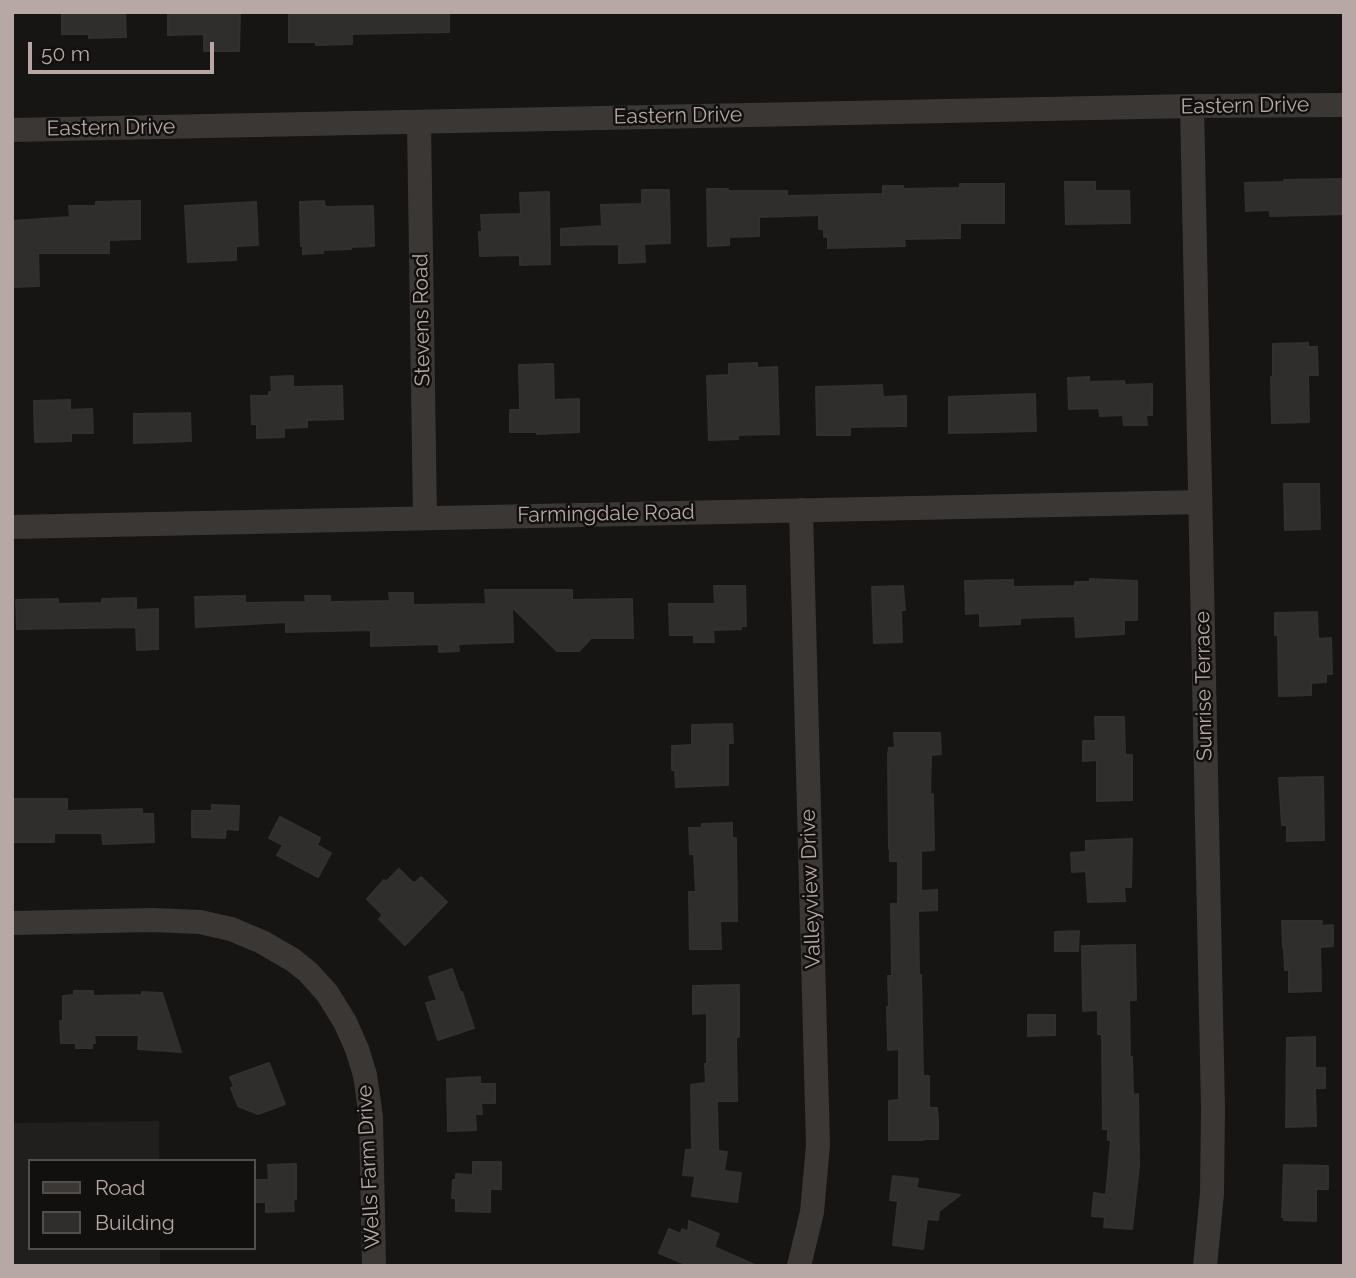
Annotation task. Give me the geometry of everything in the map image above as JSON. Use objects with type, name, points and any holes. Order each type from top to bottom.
[{"type":"street","name":"Eastern Drive","points":[[12,130],[1344,105]]},
{"type":"street","name":"Sunrise Terrace","points":[[1192,106],[1213,1118],[1212,1194],[1205,1266]]},
{"type":"street","name":"Stevens Road","points":[[419,122],[425,518]]},
{"type":"street","name":"Farmingdale Road","points":[[12,527],[1200,502]]},
{"type":"street","name":"Valleyview Drive","points":[[799,1266],[812,1212],[818,1145],[801,510]]},
{"type":"street","name":"Wells Farm Drive","points":[[12,923],[153,920],[200,922],[231,929],[262,942],[308,972],[338,1010],[362,1061],[371,1116],[374,1266]]},
{"type":"shaded area","points":[[159,1121],[159,1159],[28,1159],[28,1250],[160,1250],[160,1266],[12,1266],[12,1123]]},
{"type":"building","points":[[62,12],[125,12],[126,37],[89,38],[89,34],[62,34]]},
{"type":"building","points":[[168,12],[240,12],[239,51],[204,51],[204,34],[168,35]]},
{"type":"building","points":[[289,12],[449,12],[449,32],[352,34],[352,44],[316,45],[316,42],[289,42]]},
{"type":"building","points":[[1344,179],[1344,214],[1270,216],[1270,210],[1246,211],[1245,183]]},
{"type":"building","points":[[1065,182],[1095,182],[1095,191],[1129,191],[1130,223],[1066,224]]},
{"type":"building","points":[[960,184],[1004,184],[1004,223],[960,223],[960,238],[904,239],[905,246],[828,248],[828,237],[824,237],[824,229],[819,229],[819,215],[759,217],[759,236],[729,237],[729,245],[708,246],[707,189],[787,191],[787,196],[883,194],[883,186],[903,186],[903,189],[960,188]]},
{"type":"building","points":[[642,190],[669,190],[670,243],[644,244],[645,262],[619,263],[619,244],[561,245],[561,229],[602,226],[601,205],[642,204]]},
{"type":"building","points":[[549,192],[550,264],[520,265],[520,255],[480,256],[481,215],[521,214],[520,193]]},
{"type":"building","points":[[140,201],[140,239],[109,240],[109,253],[38,253],[39,286],[12,287],[12,221],[70,217],[69,206]]},
{"type":"building","points":[[324,201],[325,207],[373,206],[374,246],[303,254],[300,202]]},
{"type":"building","points":[[256,202],[258,245],[236,246],[236,260],[188,262],[185,206]]},
{"type":"building","points":[[1308,343],[1308,347],[1317,347],[1318,375],[1308,375],[1309,422],[1272,423],[1273,344]]},
{"type":"building","points":[[757,363],[757,368],[777,367],[779,434],[738,435],[738,439],[709,440],[707,376],[729,375],[729,364]]},
{"type":"building","points":[[553,364],[554,400],[579,399],[579,432],[510,432],[510,410],[520,410],[519,365]]},
{"type":"building","points":[[293,376],[293,387],[342,386],[343,419],[307,420],[307,427],[284,428],[284,437],[257,438],[257,424],[252,424],[251,396],[269,396],[269,392],[272,392],[271,377]]},
{"type":"building","points":[[1089,377],[1089,382],[1124,381],[1125,385],[1152,384],[1152,415],[1146,415],[1147,425],[1124,425],[1123,415],[1100,416],[1099,408],[1069,409],[1068,378]]},
{"type":"building","points":[[882,385],[883,397],[906,396],[906,426],[850,427],[850,435],[817,435],[816,387]]},
{"type":"building","points":[[1035,394],[1036,431],[949,433],[949,397]]},
{"type":"building","points":[[70,400],[70,410],[92,409],[93,433],[71,433],[71,441],[35,442],[34,401]]},
{"type":"building","points":[[190,413],[191,441],[134,443],[134,414]]},
{"type":"building","points":[[1284,484],[1319,484],[1320,529],[1285,530]]},
{"type":"building","points":[[1090,579],[1137,581],[1137,620],[1124,620],[1124,634],[1076,637],[1075,616],[1020,618],[1020,624],[980,626],[980,613],[966,614],[965,581],[1013,580],[1013,587],[1075,586],[1075,582],[1090,582]]},
{"type":"building","points":[[714,586],[745,586],[746,626],[741,626],[741,629],[713,630],[714,642],[694,642],[694,635],[670,635],[669,604],[715,604]]},
{"type":"building","points":[[903,586],[905,610],[901,610],[902,642],[874,643],[872,587]]},
{"type":"building","points":[[485,590],[572,590],[572,600],[632,599],[633,638],[591,638],[579,651],[557,651],[512,607],[513,642],[458,644],[459,651],[439,652],[439,644],[371,646],[371,630],[286,632],[286,622],[196,627],[195,597],[245,596],[245,603],[306,602],[305,596],[330,596],[330,602],[390,601],[389,593],[413,593],[413,605],[486,604]]},
{"type":"building","points":[[136,598],[136,610],[158,609],[158,649],[137,650],[136,627],[17,629],[16,600],[58,599],[58,604],[102,603],[102,599]]},
{"type":"building","points":[[1317,612],[1318,639],[1331,638],[1332,674],[1326,674],[1326,682],[1311,683],[1311,695],[1279,696],[1275,613]]},
{"type":"building","points":[[1095,717],[1124,717],[1125,755],[1132,755],[1132,800],[1097,801],[1097,760],[1083,761],[1083,741],[1096,741]]},
{"type":"building","points":[[732,724],[733,743],[728,743],[728,785],[676,787],[675,770],[672,770],[672,746],[692,745],[692,725]]},
{"type":"building","points":[[894,733],[940,733],[941,754],[931,755],[930,795],[933,794],[934,850],[921,851],[921,891],[937,890],[937,910],[918,911],[923,1076],[929,1076],[929,1108],[937,1108],[938,1139],[889,1140],[889,1101],[899,1100],[899,1049],[888,1050],[887,1007],[888,976],[892,976],[891,904],[898,904],[898,861],[890,861],[889,849],[888,755],[889,748],[895,748]]},
{"type":"building","points":[[1323,777],[1324,840],[1287,841],[1287,825],[1282,825],[1279,778]]},
{"type":"building","points":[[13,799],[67,799],[67,811],[142,809],[142,814],[153,814],[154,842],[103,844],[102,833],[54,833],[54,842],[13,842]]},
{"type":"building","points":[[212,805],[239,806],[238,830],[226,829],[225,838],[192,837],[192,811],[212,811]]},
{"type":"building","points":[[280,817],[320,838],[317,845],[331,853],[318,877],[277,855],[283,845],[269,838]]},
{"type":"building","points":[[732,823],[732,838],[736,838],[737,921],[720,921],[721,949],[690,949],[689,892],[696,892],[694,854],[690,854],[689,828],[702,828],[702,824]]},
{"type":"building","points":[[1132,839],[1131,887],[1124,887],[1125,901],[1088,902],[1086,871],[1072,872],[1071,853],[1086,852],[1086,841]]},
{"type":"building","points":[[399,869],[413,883],[421,877],[447,902],[405,945],[379,919],[383,915],[367,899],[384,880],[386,882]]},
{"type":"building","points":[[1282,921],[1322,921],[1321,926],[1333,925],[1333,946],[1320,947],[1321,991],[1289,992],[1289,970],[1285,970]]},
{"type":"building","points":[[1079,931],[1078,951],[1055,951],[1055,932]]},
{"type":"building","points":[[1135,945],[1136,1000],[1129,1000],[1130,1058],[1132,1057],[1133,1095],[1138,1094],[1139,1166],[1132,1229],[1104,1227],[1105,1217],[1092,1216],[1094,1193],[1106,1195],[1111,1140],[1108,1140],[1108,1129],[1103,1129],[1102,1034],[1098,1034],[1098,1010],[1083,1011],[1082,946]]},
{"type":"building","points":[[452,969],[474,1028],[438,1040],[426,1003],[437,1000],[429,977]]},
{"type":"building","points":[[739,985],[739,1037],[736,1037],[737,1101],[717,1101],[718,1151],[727,1152],[724,1171],[741,1173],[737,1202],[692,1196],[695,1176],[683,1175],[686,1150],[692,1150],[691,1085],[706,1083],[707,1013],[693,1014],[693,986]]},
{"type":"building","points":[[74,991],[93,991],[93,996],[162,993],[181,1052],[138,1049],[139,1035],[94,1035],[95,1043],[92,1043],[92,1048],[76,1048],[76,1043],[61,1043],[63,996],[74,995]]},
{"type":"building","points":[[1028,1015],[1055,1015],[1055,1035],[1028,1036]]},
{"type":"building","points":[[1315,1037],[1315,1068],[1325,1068],[1325,1088],[1315,1088],[1316,1126],[1286,1127],[1287,1038]]},
{"type":"building","points":[[269,1063],[285,1104],[258,1114],[238,1106],[230,1077]]},
{"type":"building","points":[[480,1077],[480,1084],[495,1084],[495,1103],[481,1103],[482,1114],[475,1114],[476,1130],[448,1131],[447,1079]]},
{"type":"building","points":[[473,1162],[501,1162],[501,1189],[490,1189],[490,1212],[456,1211],[456,1198],[452,1198],[453,1180],[456,1180],[456,1174],[473,1175]]},
{"type":"building","points":[[296,1164],[294,1211],[266,1212],[266,1202],[256,1202],[256,1180],[269,1180],[268,1165]]},
{"type":"building","points":[[1284,1165],[1328,1166],[1328,1189],[1316,1189],[1316,1221],[1284,1220],[1282,1217]]},
{"type":"building","points":[[893,1176],[918,1179],[916,1188],[960,1195],[939,1211],[938,1220],[927,1219],[923,1249],[893,1245],[898,1201],[890,1200]]},
{"type":"building","points":[[689,1221],[719,1234],[714,1247],[757,1266],[690,1266],[659,1253],[669,1229],[681,1234],[682,1229],[688,1232]]}]
